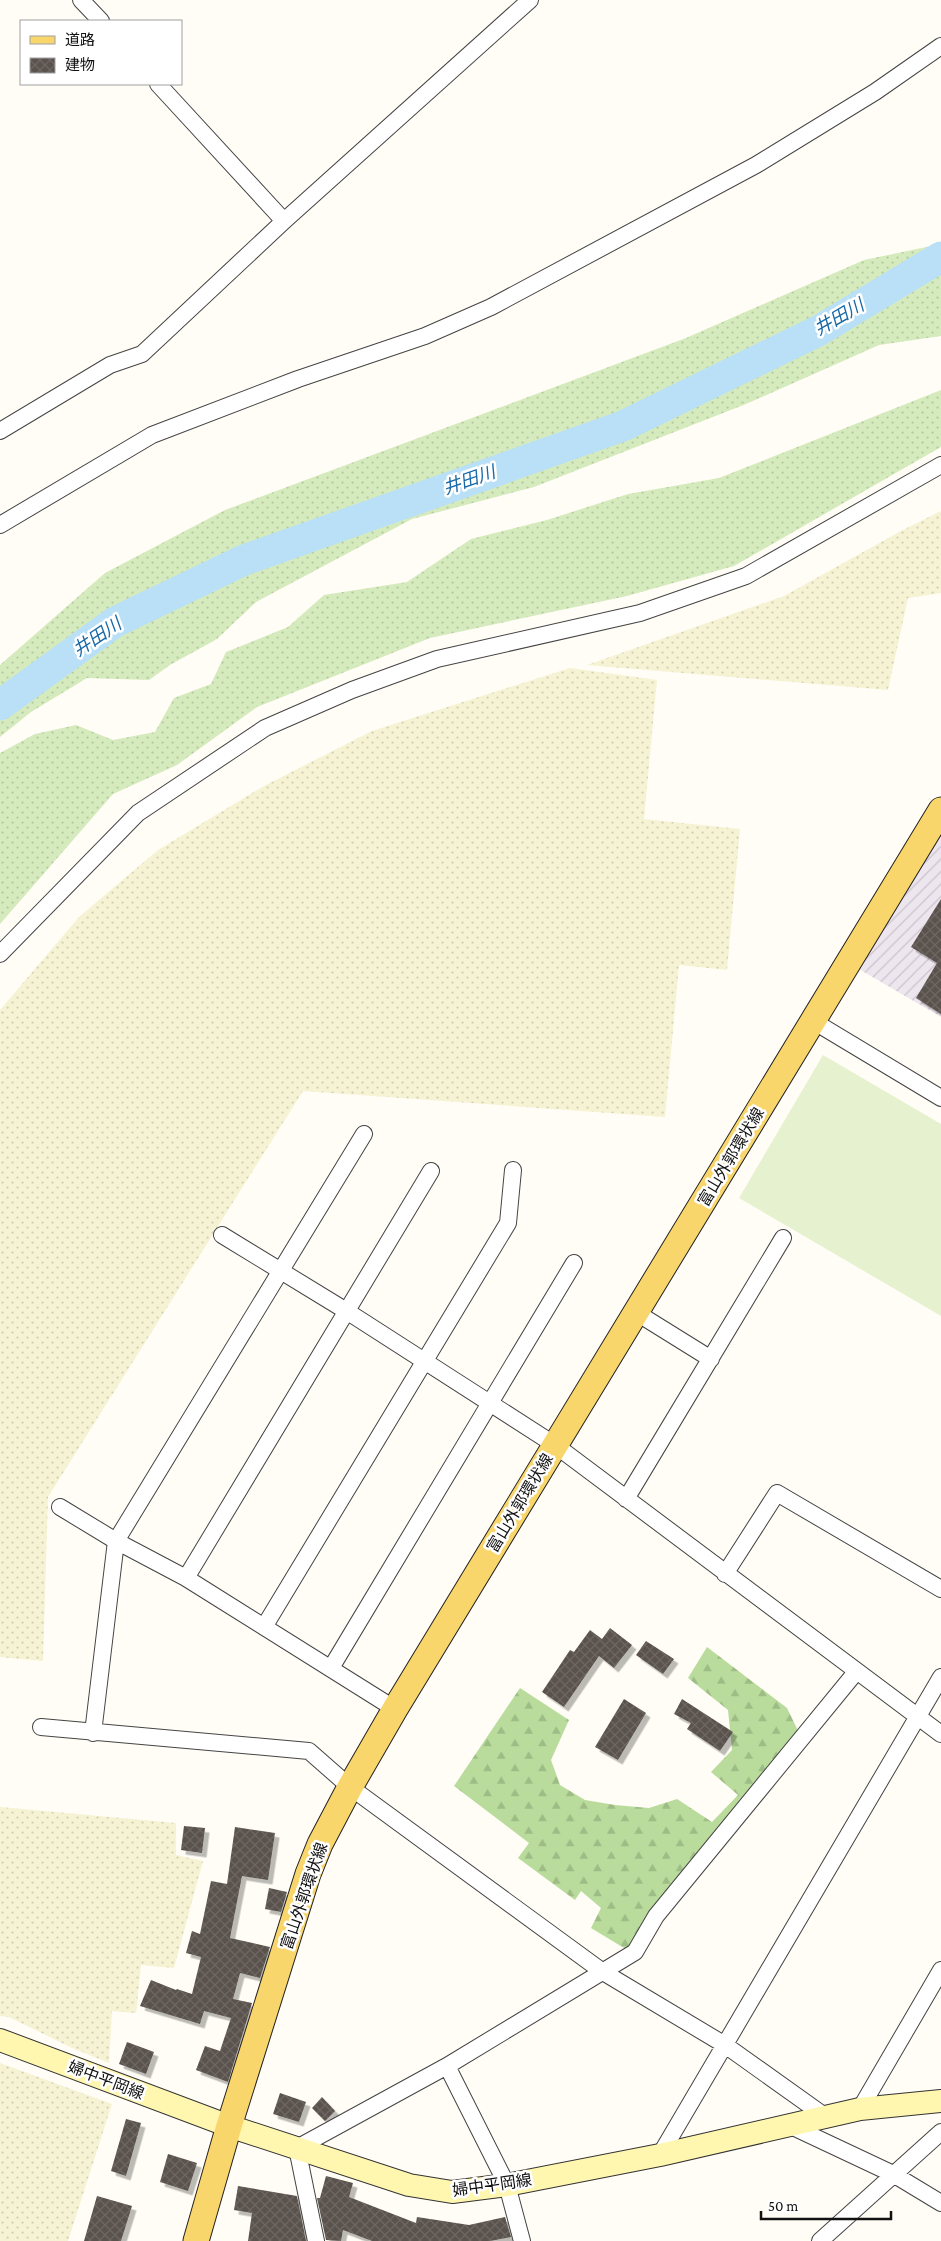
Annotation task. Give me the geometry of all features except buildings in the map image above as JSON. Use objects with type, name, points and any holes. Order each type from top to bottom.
[{"type":"main road","name":"富山外郭環状線","points":[[196,2241],[308,1874],[320,1844],[350,1786],[395,1708],[637,1313],[941,810]]},
{"type":"main road","name":"婦中平岡線","points":[[0,2040],[230,2126],[409,2185],[452,2192],[507,2185],[660,2155],[860,2109],[941,2101]]},
{"type":"street","points":[[81,0],[100,20]]},
{"type":"street","points":[[0,431],[110,365],[142,354],[284,221],[530,0]]},
{"type":"street","points":[[0,525],[152,435],[298,379],[425,336],[491,307],[756,165],[875,92],[941,46]]},
{"type":"street","points":[[159,85],[284,221]]},
{"type":"street","points":[[0,954],[138,813],[265,728],[352,690],[438,659],[640,613],[746,576],[939,469]]},
{"type":"street","points":[[813,1021],[941,1098]]},
{"type":"street","points":[[93,1733],[116,1541],[364,1134]]},
{"type":"street","points":[[264,1627],[508,1223],[513,1170]]},
{"type":"street","points":[[186,1578],[348,1312],[431,1171]]},
{"type":"street","points":[[222,1235],[348,1312],[555,1445],[941,1734]]},
{"type":"street","points":[[626,1500],[783,1238]]},
{"type":"street","points":[[331,1668],[574,1263]]},
{"type":"street","points":[[637,1313],[711,1359]]},
{"type":"street","points":[[725,1574],[777,1493],[941,1589]]},
{"type":"street","points":[[60,1507],[116,1541],[186,1578],[395,1708]]},
{"type":"street","points":[[316,2241],[297,2148],[447,2066],[635,1952],[656,1916],[856,1672]]},
{"type":"street","points":[[660,2155],[941,1677]]},
{"type":"street","points":[[41,1727],[309,1752],[350,1786],[603,1972],[725,2045],[826,2117]]},
{"type":"street","points":[[860,2109],[941,1970]]},
{"type":"street","points":[[447,2066],[507,2185],[522,2241]]},
{"type":"street","points":[[791,2126],[893,2174],[941,2203]]},
{"type":"street","points":[[820,2241],[941,2132]]},
{"type":"shaded area","points":[[941,511],[941,593],[908,598],[888,690],[587,665],[784,596]]},
{"type":"shaded area","points":[[570,668],[657,680],[644,819],[740,829],[727,970],[679,965],[665,1117],[303,1091],[48,1497],[43,1661],[0,1657],[0,1010],[79,917],[158,850],[264,786],[372,731]]},
{"type":"shaded area","points":[[941,829],[941,1017],[857,968]]},
{"type":"shaded area","points":[[0,1807],[176,1823],[176,1855],[203,1861],[174,1968],[141,1965],[136,2013],[112,2011],[109,2063],[70,2047],[9,2017],[0,2016]]},
{"type":"shaded area","points":[[0,2063],[112,2104],[68,2241],[0,2241]]},
{"type":"green space","points":[[941,244],[941,336],[879,345],[746,404],[534,487],[412,519],[256,602],[217,639],[170,665],[149,680],[87,678],[31,712],[0,737],[0,665],[105,573],[225,510],[686,338],[864,260]]},
{"type":"green space","points":[[941,390],[941,447],[734,566],[627,596],[430,638],[257,707],[177,765],[113,794],[0,924],[0,753],[35,734],[76,725],[113,740],[155,732],[174,698],[211,684],[226,652],[288,627],[324,595],[407,582],[471,539],[547,520],[628,494],[719,478]]},
{"type":"green space","points":[[823,1055],[941,1124],[941,1316],[739,1198]]},
{"type":"green space","points":[[707,1647],[787,1708],[801,1737],[645,1944],[629,1951],[591,1928],[601,1908],[581,1891],[575,1900],[518,1858],[529,1843],[454,1786],[520,1688],[569,1720],[551,1760],[560,1785],[585,1800],[615,1805],[649,1808],[677,1799],[712,1822],[738,1795],[711,1772],[732,1750],[728,1710],[688,1678]]},
{"type":"waterway","name":"井田川","points":[[0,705],[115,622],[244,560],[623,426],[818,331],[941,257]]}]
